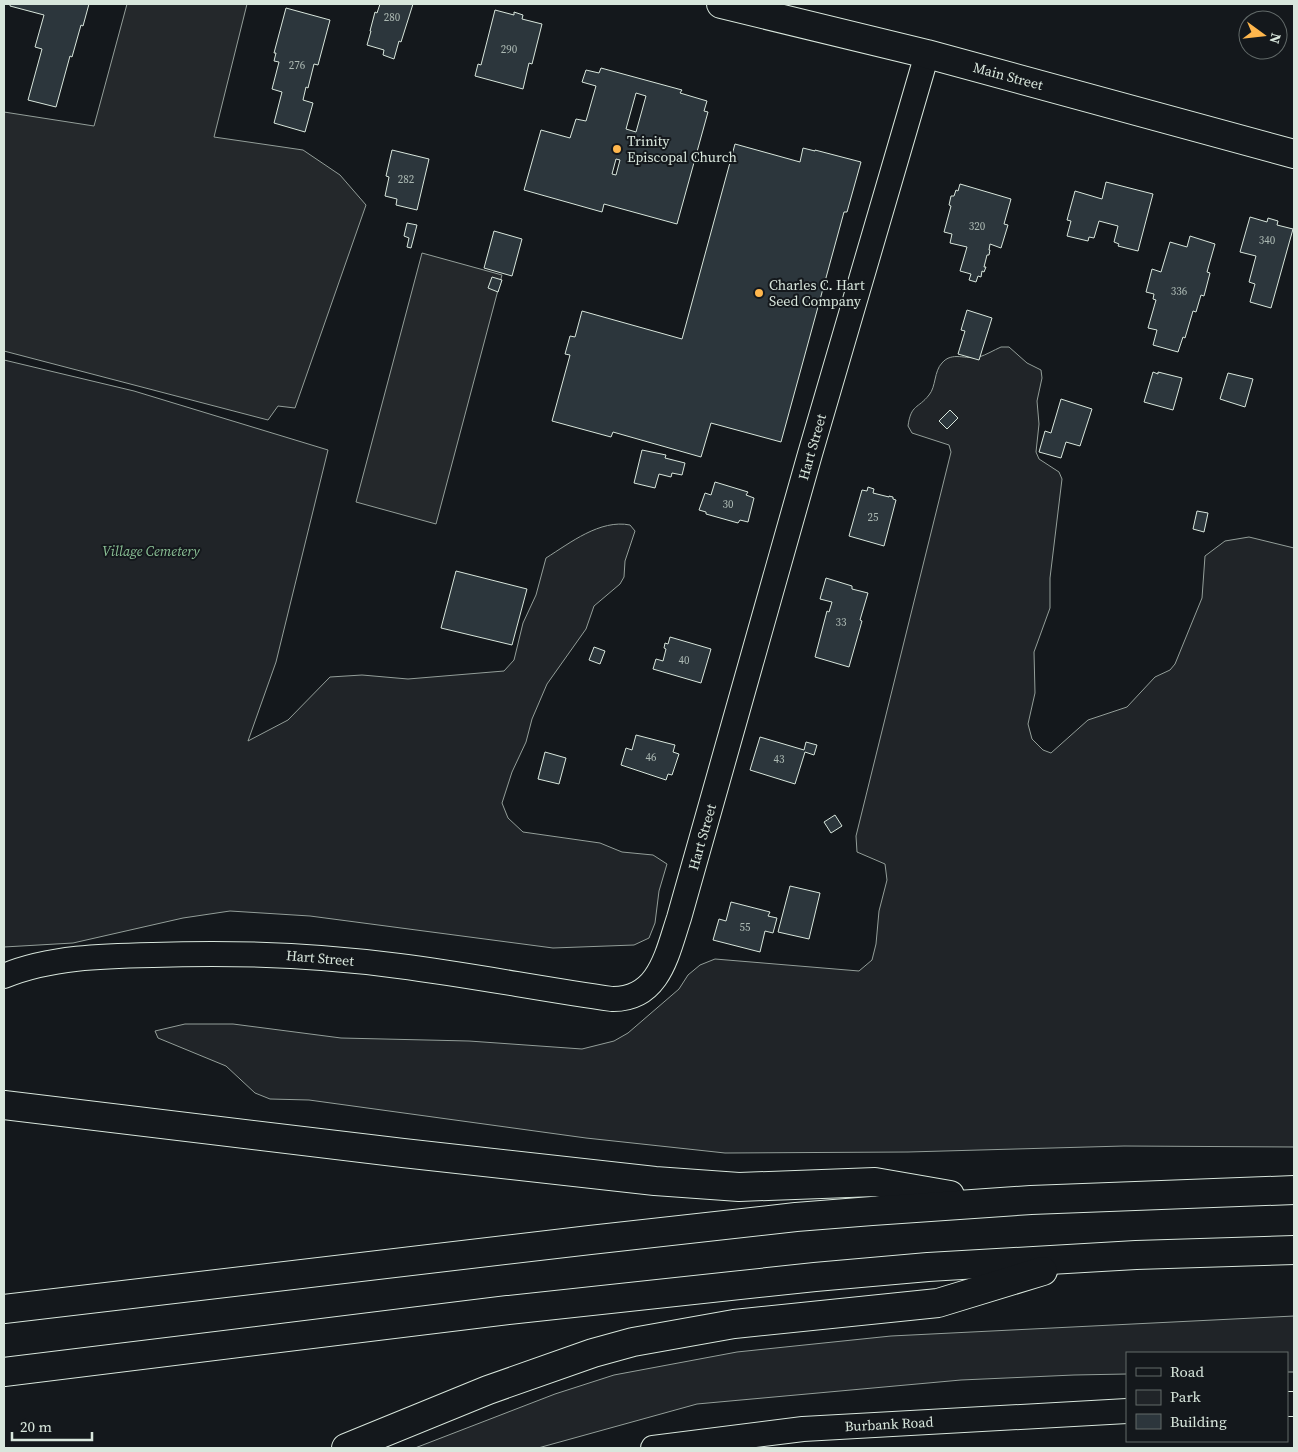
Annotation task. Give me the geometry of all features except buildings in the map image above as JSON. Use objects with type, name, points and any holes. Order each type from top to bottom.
[{"type":"main road","name":"Main Street","points":[[721,4],[927,54],[1294,154]]},
{"type":"main road","points":[[4,1105],[655,1181],[739,1187],[875,1182],[991,1203]]},
{"type":"main road","points":[[4,1308],[710,1226],[863,1212],[1115,1196],[1294,1190]]},
{"type":"main road","points":[[4,1372],[680,1290],[919,1268],[1207,1252],[1294,1250]]},
{"type":"main road","points":[[346,1448],[488,1390],[593,1353],[633,1342],[734,1324],[938,1303],[1086,1258]]},
{"type":"street","name":"Hart Street","points":[[4,976],[22,969],[79,959],[132,955],[230,953],[335,959],[397,966],[612,999],[632,997],[647,988],[656,977],[662,965],[679,918],[810,454],[927,54]]},
{"type":"street","name":"Burbank Road","points":[[653,1448],[803,1429],[1126,1410]]},
{"type":"green space","points":[[1001,347],[1009,347],[1027,363],[1041,370],[1042,378],[1037,401],[1039,424],[1036,452],[1039,459],[1059,472],[1062,479],[1050,578],[1050,608],[1034,652],[1035,693],[1028,724],[1032,739],[1043,750],[1051,753],[1088,720],[1127,707],[1155,677],[1170,670],[1175,664],[1202,598],[1205,556],[1225,541],[1249,537],[1294,548],[1294,1147],[1124,1146],[908,1152],[725,1153],[586,1138],[309,1100],[270,1099],[255,1093],[226,1066],[158,1038],[155,1031],[185,1024],[233,1024],[341,1038],[469,1041],[582,1049],[614,1041],[628,1033],[679,989],[688,975],[700,965],[715,959],[859,971],[872,960],[876,944],[879,911],[887,880],[885,864],[857,852],[856,836],[951,452],[949,445],[912,433],[908,426],[909,419],[913,410],[931,392],[939,366],[946,359],[950,357],[979,357]]},
{"type":"green space","name":"Village Cemetery","points":[[4,360],[134,391],[328,450],[276,662],[248,741],[288,720],[330,677],[362,675],[408,679],[504,671],[514,660],[523,623],[536,595],[546,558],[575,539],[597,529],[619,524],[630,525],[635,531],[625,561],[624,577],[620,584],[594,606],[586,629],[547,684],[532,719],[526,742],[512,772],[502,803],[508,818],[523,832],[600,843],[622,852],[653,855],[667,864],[659,891],[655,923],[649,938],[634,945],[553,948],[310,916],[230,911],[183,918],[73,943],[4,947]]},
{"type":"green space","points":[[1294,1316],[1294,1372],[1288,1372],[1288,1352],[1126,1352],[1126,1374],[961,1380],[697,1404],[538,1448],[415,1448],[555,1394],[614,1375],[737,1352],[891,1336]]},
{"type":"shaded area","points":[[127,4],[247,4],[214,137],[303,150],[340,175],[366,205],[295,408],[278,406],[268,420],[4,351],[4,112],[94,126]]},
{"type":"shaded area","points":[[422,253],[502,275],[436,524],[356,502]]},
{"type":"place","name":"Trinity Episcopal Church","points":[[617,149]]},
{"type":"place","name":"Charles C. Hart Seed Company","points":[[759,293]]}]
